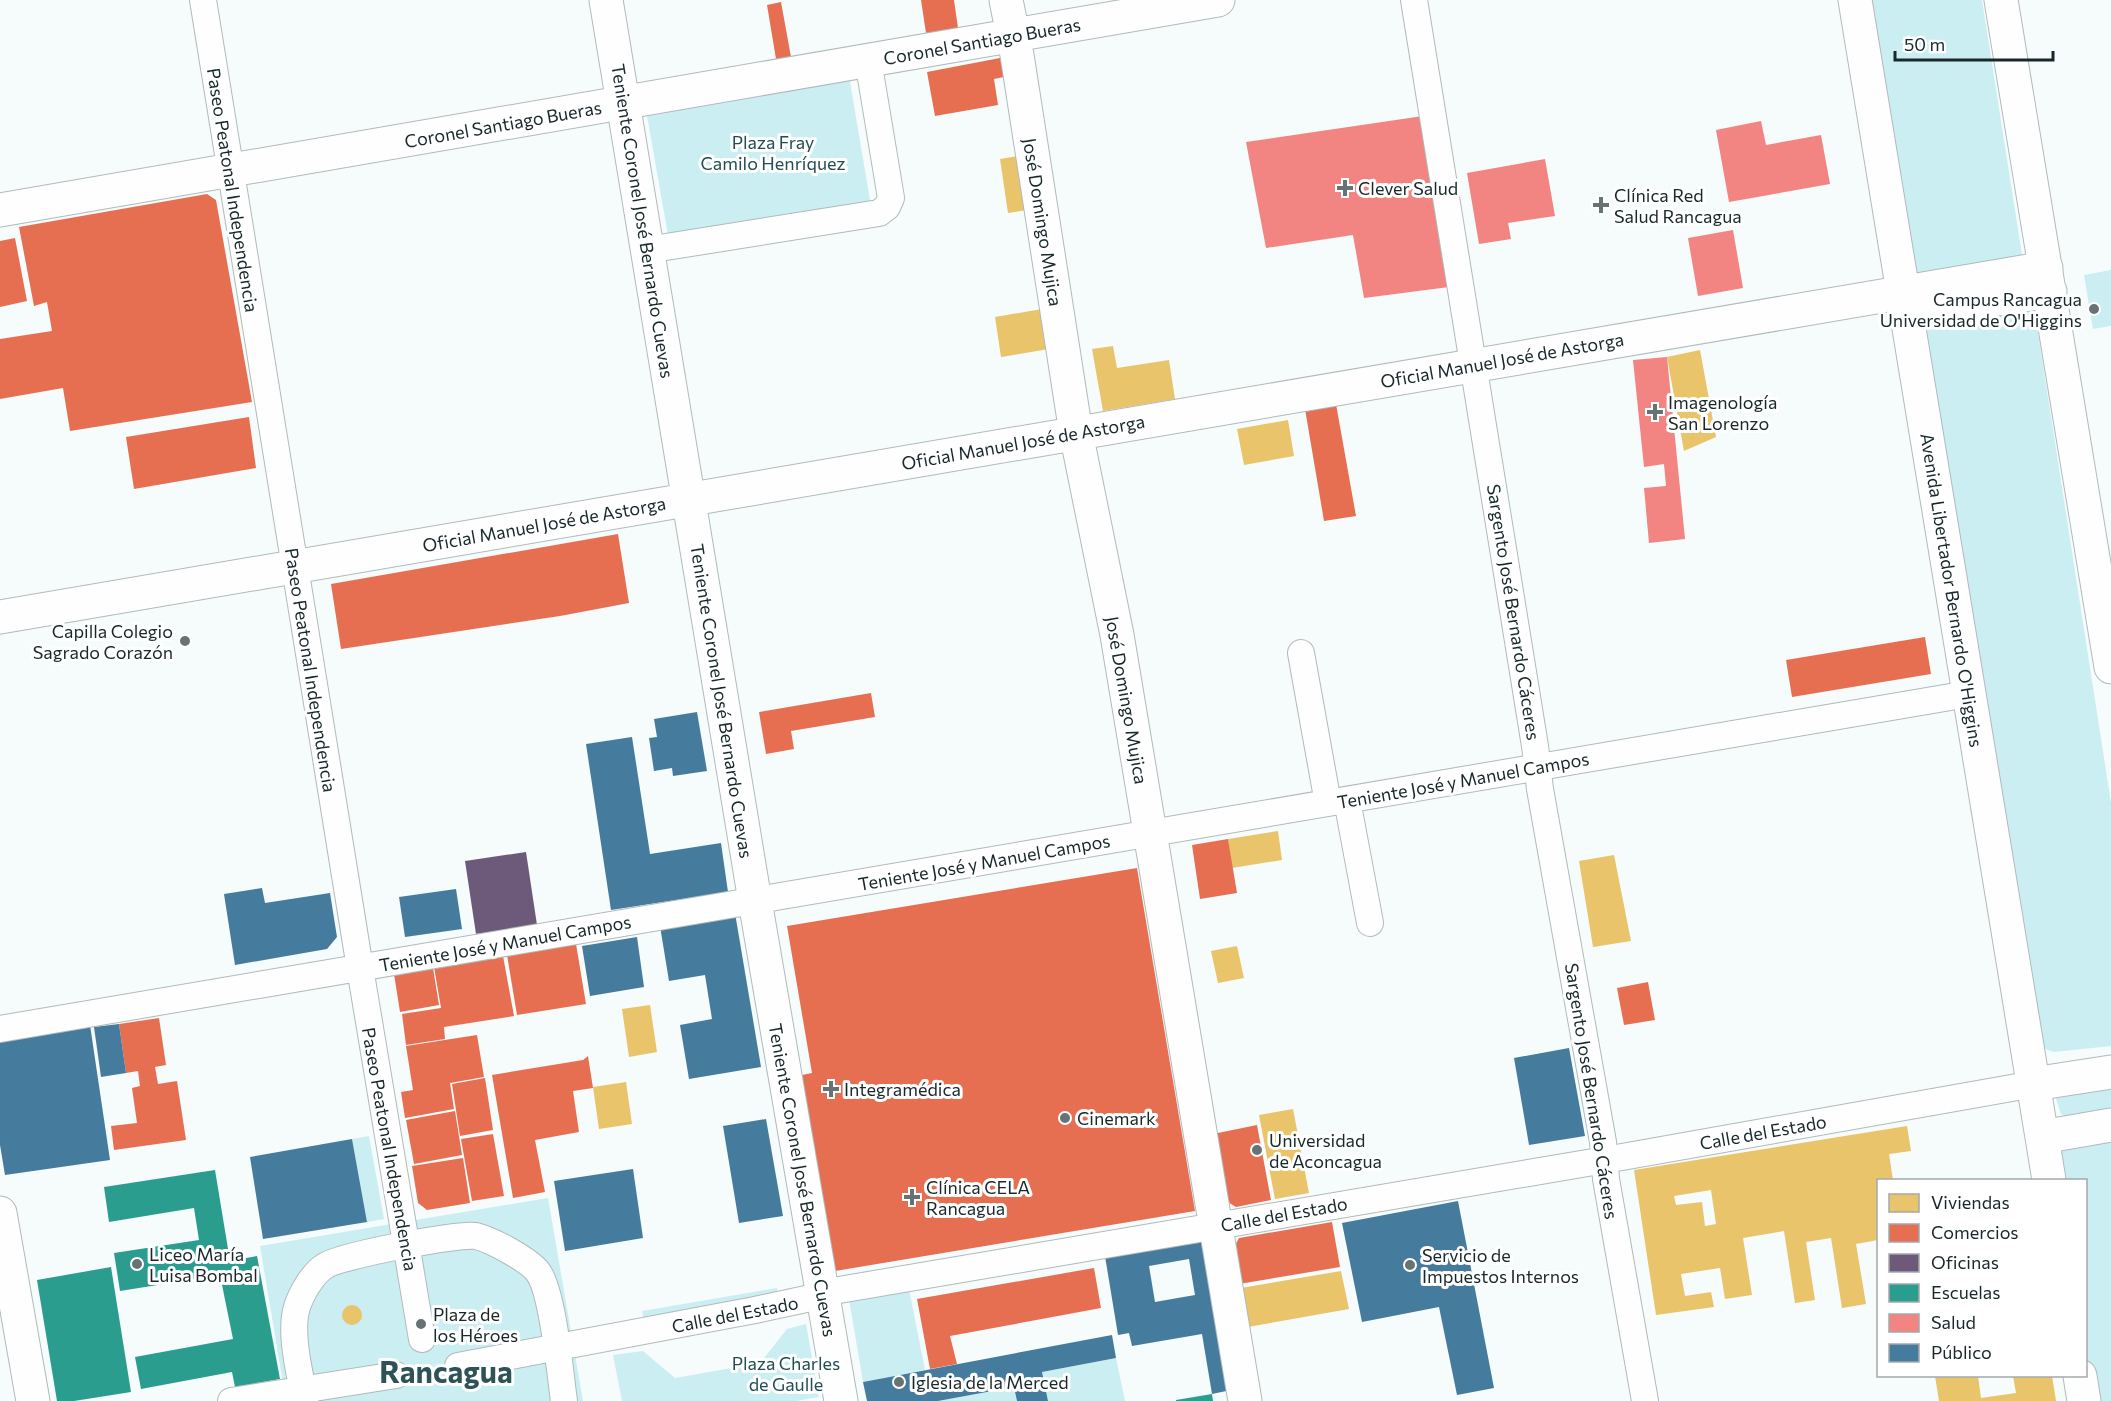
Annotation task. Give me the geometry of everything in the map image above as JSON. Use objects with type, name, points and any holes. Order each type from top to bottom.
[{"type":"street","name":"Paseo Peatonal Independencia","points":[[202,0],[422,1339]]},
{"type":"street","name":"Teniente Coronel José Bernardo Cuevas","points":[[606,0],[755,901],[841,1401]]},
{"type":"street","name":"José Domingo Mujica","points":[[1006,0],[1017,55],[1076,433],[1117,635],[1245,1401]]},
{"type":"street","name":"Coronel Santiago Bueras","points":[[0,210],[1218,0]]},
{"type":"street","name":"Sargento José Bernardo Cáceres","points":[[1414,0],[1538,768],[1645,1401]]},
{"type":"street","name":"Avenida Libertador Bernardo O'Higgins","points":[[1855,0],[2049,1179]]},
{"type":"street","points":[[2001,0],[2111,667]]},
{"type":"street","points":[[647,250],[879,213],[887,207],[891,198],[868,60]]},
{"type":"street","name":"Oficial Manuel José de Astorga","points":[[0,617],[1474,365],[2048,280]]},
{"type":"street","points":[[1301,653],[1337,802],[1370,923]]},
{"type":"street","name":"Teniente José y Manuel Campos","points":[[0,1029],[1968,694]]},
{"type":"street","name":"Calle del Estado","points":[[458,1366],[755,1310],[823,1294],[2111,1072]]},
{"type":"street","points":[[2042,1137],[2111,1125]]},
{"type":"street","points":[[0,1213],[33,1401]]},
{"type":"street","points":[[304,1395],[293,1327],[297,1305],[316,1273],[332,1262],[406,1245],[459,1236],[475,1236],[530,1264],[545,1284],[564,1401]]},
{"type":"street","points":[[231,1401],[304,1395],[396,1375]]},
{"type":"street","points":[[2080,1377],[2084,1401]]},
{"type":"green space","points":[[1864,0],[1982,0],[2023,261],[1911,280]]},
{"type":"green space","name":"Plaza Fray Camilo Henríquez","points":[[848,70],[871,206],[669,241],[645,104]]},
{"type":"green space","points":[[2111,270],[2111,326],[2093,329],[2084,275]]},
{"type":"green space","points":[[2029,308],[2036,320],[2111,803],[2111,1046],[2054,1052],[2040,1047],[1919,319]]},
{"type":"green space","points":[[2111,1076],[2111,1112],[2066,1117],[2061,1114],[2056,1099],[2057,1093]]},
{"type":"green space","points":[[2111,1132],[2111,1401],[2091,1401],[2087,1374],[2087,1179],[2056,1179],[2060,1148]]},
{"type":"green space","points":[[369,1136],[384,1219],[367,1222],[352,1139]]},
{"type":"green space","name":"Plaza de los Héroes","points":[[548,1198],[583,1401],[286,1401],[260,1246]]},
{"type":"green space","points":[[777,1288],[778,1297],[644,1320],[642,1311]]},
{"type":"green space","points":[[909,1289],[925,1370],[863,1382],[849,1299]]},
{"type":"green space","name":"Plaza Charles de Gaulle","points":[[806,1324],[819,1397],[796,1401],[622,1401],[613,1355],[643,1351],[675,1378],[760,1363],[787,1329]]},
{"type":"green space","points":[[1116,1358],[1125,1401],[1048,1401],[1042,1372]]},
{"type":"green space","points":[[1014,1387],[1017,1401],[938,1401]]},
{"type":"building: Viviendas","points":[[1025,155],[1034,209],[1008,213],[1000,159]]},
{"type":"building: Viviendas","points":[[1042,309],[1049,349],[1001,357],[995,317]]},
{"type":"building: Viviendas","points":[[1113,346],[1117,368],[1169,360],[1175,399],[1103,411],[1092,349]]},
{"type":"building: Viviendas","points":[[1700,350],[1716,437],[1684,451],[1667,357]]},
{"type":"building: Viviendas","points":[[1288,420],[1294,456],[1244,465],[1237,429]]},
{"type":"building: Viviendas","points":[[1278,831],[1282,860],[1232,868],[1228,839]]},
{"type":"building: Viviendas","points":[[1614,855],[1631,941],[1593,947],[1579,861]]},
{"type":"building: Viviendas","points":[[1237,946],[1244,978],[1218,983],[1211,951]]},
{"type":"building: Viviendas","points":[[650,1005],[657,1052],[629,1057],[622,1009]]},
{"type":"building: Viviendas","points":[[626,1082],[632,1124],[599,1129],[593,1087]]},
{"type":"building: Viviendas","points":[[1293,1109],[1309,1193],[1275,1199],[1259,1115]]},
{"type":"building: Viviendas","points":[[1907,1126],[1911,1151],[1889,1154],[1893,1179],[1877,1179],[1877,1240],[1856,1244],[1866,1304],[1842,1308],[1831,1238],[1806,1242],[1815,1300],[1795,1303],[1784,1231],[1743,1238],[1752,1295],[1725,1299],[1720,1268],[1681,1274],[1685,1296],[1711,1292],[1714,1307],[1656,1315],[1634,1170]],"holes":[[[1711,1190],[1716,1224],[1705,1226],[1702,1202],[1676,1205],[1674,1196]]]},
{"type":"building: Viviendas","points":[[1341,1271],[1349,1309],[1248,1327],[1241,1288]]},
{"type":"building: Viviendas","points":[[352,1305],[359,1308],[362,1315],[359,1322],[352,1325],[345,1322],[342,1315],[345,1308]]},
{"type":"building: Viviendas","points":[[1935,1377],[1978,1377],[1981,1398],[2016,1393],[2013,1377],[2052,1377],[2056,1401],[1939,1401]]},
{"type":"building: Comercios","points":[[921,0],[954,0],[958,28],[926,33]]},
{"type":"building: Comercios","points":[[781,2],[791,57],[776,59],[767,5]]},
{"type":"building: Comercios","points":[[1000,58],[1004,77],[994,79],[998,105],[935,116],[927,72]]},
{"type":"building: Comercios","points":[[207,194],[216,200],[252,402],[70,431],[63,388],[0,399],[0,339],[52,331],[47,302],[34,306],[19,227]]},
{"type":"building: Comercios","points":[[15,238],[27,301],[0,307],[0,241]]},
{"type":"building: Comercios","points":[[1336,404],[1356,516],[1324,521],[1305,409]]},
{"type":"building: Comercios","points":[[249,417],[256,468],[134,489],[126,437]]},
{"type":"building: Comercios","points":[[618,534],[629,603],[560,616],[341,649],[331,584]]},
{"type":"building: Comercios","points":[[1925,637],[1931,674],[1792,697],[1786,660]]},
{"type":"building: Comercios","points":[[871,693],[875,717],[791,731],[794,749],[766,754],[759,712]]},
{"type":"building: Comercios","points":[[1228,839],[1237,893],[1200,899],[1192,845]]},
{"type":"building: Comercios","points":[[1137,868],[1195,1211],[835,1271],[802,1075],[812,1073],[787,926]]},
{"type":"building: Comercios","points":[[576,944],[586,1004],[517,1015],[507,955]]},
{"type":"building: Comercios","points":[[503,956],[514,1016],[444,1027],[445,1039],[406,1045],[402,1014],[441,1008],[434,967]]},
{"type":"building: Comercios","points":[[433,968],[439,1005],[400,1012],[394,974]]},
{"type":"building: Comercios","points":[[1648,982],[1655,1020],[1624,1025],[1617,988]]},
{"type":"building: Comercios","points":[[159,1018],[166,1065],[155,1067],[158,1084],[177,1081],[186,1140],[114,1150],[111,1126],[137,1123],[132,1088],[140,1086],[138,1071],[126,1073],[119,1024]]},
{"type":"building: Comercios","points":[[477,1035],[484,1077],[450,1083],[454,1109],[405,1118],[401,1092],[413,1090],[406,1046]]},
{"type":"building: Comercios","points":[[588,1056],[593,1088],[573,1091],[579,1132],[535,1140],[545,1192],[513,1198],[492,1075],[583,1060]]},
{"type":"building: Comercios","points":[[485,1078],[493,1130],[460,1136],[452,1084]]},
{"type":"building: Comercios","points":[[455,1111],[462,1155],[414,1164],[406,1120]]},
{"type":"building: Comercios","points":[[1257,1125],[1271,1200],[1236,1207],[1226,1201],[1213,1134]]},
{"type":"building: Comercios","points":[[493,1134],[504,1196],[472,1201],[461,1139]]},
{"type":"building: Comercios","points":[[463,1158],[470,1203],[427,1210],[418,1203],[412,1166]]},
{"type":"building: Comercios","points":[[1332,1222],[1340,1267],[1239,1284],[1233,1249],[1239,1238]]},
{"type":"building: Comercios","points":[[1094,1268],[1101,1308],[950,1336],[957,1364],[930,1369],[917,1299]]},
{"type":"building: Oficinas","points":[[526,852],[537,925],[476,934],[465,861]]},
{"type":"building: Escuelas","points":[[215,1170],[230,1261],[257,1256],[280,1379],[235,1387],[232,1372],[141,1389],[135,1357],[233,1339],[220,1275],[120,1291],[114,1253],[199,1240],[194,1208],[109,1222],[104,1187]]},
{"type":"building: Escuelas","points":[[111,1267],[131,1392],[74,1401],[57,1401],[37,1280]]},
{"type":"building: Escuelas","points":[[1212,1394],[1213,1401],[1176,1401],[1176,1400]]},
{"type":"building: Salud","name":"Clever Salud","points":[[1423,116],[1449,287],[1364,298],[1353,235],[1266,248],[1246,142]]},
{"type":"building: Salud","points":[[1761,121],[1766,145],[1821,135],[1830,184],[1729,202],[1716,130]]},
{"type":"building: Salud","points":[[1545,159],[1555,216],[1508,223],[1511,239],[1479,244],[1467,173]]},
{"type":"building: Salud","points":[[1733,230],[1743,288],[1698,296],[1688,238]]},
{"type":"building: Salud","name":"Imagenología San Lorenzo","points":[[1667,357],[1685,539],[1649,543],[1644,488],[1666,486],[1664,464],[1644,467],[1633,360]]},
{"type":"building: Público","points":[[697,712],[707,771],[673,776],[672,768],[654,771],[649,738],[657,737],[654,719]]},
{"type":"building: Público","points":[[632,737],[650,854],[721,843],[728,892],[611,910],[586,744]]},
{"type":"building: Público","points":[[262,888],[265,903],[330,893],[337,937],[327,949],[235,965],[224,894]]},
{"type":"building: Público","points":[[456,889],[462,929],[405,937],[399,897]]},
{"type":"building: Público","points":[[735,913],[761,1067],[689,1079],[680,1025],[712,1019],[705,975],[669,981],[660,926]]},
{"type":"building: Público","points":[[637,937],[644,987],[590,996],[582,946]]},
{"type":"building: Público","points":[[119,1024],[126,1073],[101,1077],[94,1027]]},
{"type":"building: Público","points":[[90,1025],[110,1160],[5,1175],[0,1145],[0,1039]]},
{"type":"building: Público","points":[[1569,1048],[1585,1136],[1529,1145],[1514,1058]]},
{"type":"building: Público","points":[[766,1119],[783,1216],[739,1223],[723,1126]]},
{"type":"building: Público","points":[[352,1139],[367,1222],[263,1239],[250,1157]]},
{"type":"building: Público","points":[[633,1169],[643,1238],[565,1251],[554,1181]]},
{"type":"building: Público","name":"Servicio de Impuestos Internos","points":[[1458,1201],[1494,1388],[1457,1395],[1439,1307],[1362,1322],[1342,1223]]},
{"type":"building: Público","points":[[1204,1236],[1231,1390],[1212,1394],[1202,1334],[1132,1346],[1129,1333],[1118,1335],[1104,1250]],"holes":[[[1189,1259],[1195,1295],[1155,1302],[1149,1266]]]},
{"type":"building: Público","points":[[1112,1335],[1116,1358],[1042,1372],[1048,1401],[1017,1401],[1014,1387],[938,1401],[867,1401],[863,1382]]},
{"type":"place","name":"Clever Salud","points":[[1345,188]]},
{"type":"place","name":"Clínica Red Salud Rancagua","points":[[1601,205]]},
{"type":"place","name":"Campus Rancagua Universidad de O'Higgins","points":[[2094,309]]},
{"type":"place","name":"Imagenología San Lorenzo","points":[[1655,412]]},
{"type":"place","name":"Capilla Colegio Sagrado Corazón","points":[[185,641]]},
{"type":"place","name":"Integramédica","points":[[831,1089]]},
{"type":"place","name":"Cinemark","points":[[1065,1118]]},
{"type":"place","name":"Universidad de Aconcagua","points":[[1257,1150]]},
{"type":"place","name":"Clínica CELA Rancagua","points":[[912,1197]]},
{"type":"place","name":"Liceo María Luisa Bombal","points":[[137,1264]]},
{"type":"place","name":"Servicio de Impuestos Internos","points":[[1410,1265]]},
{"type":"place","name":"Plaza de los Héroes","points":[[421,1324]]},
{"type":"place","name":"Iglesia de la Merced","points":[[899,1382]]},
{"type":"district","name":"Rancagua","points":[[446,1370]]}]
